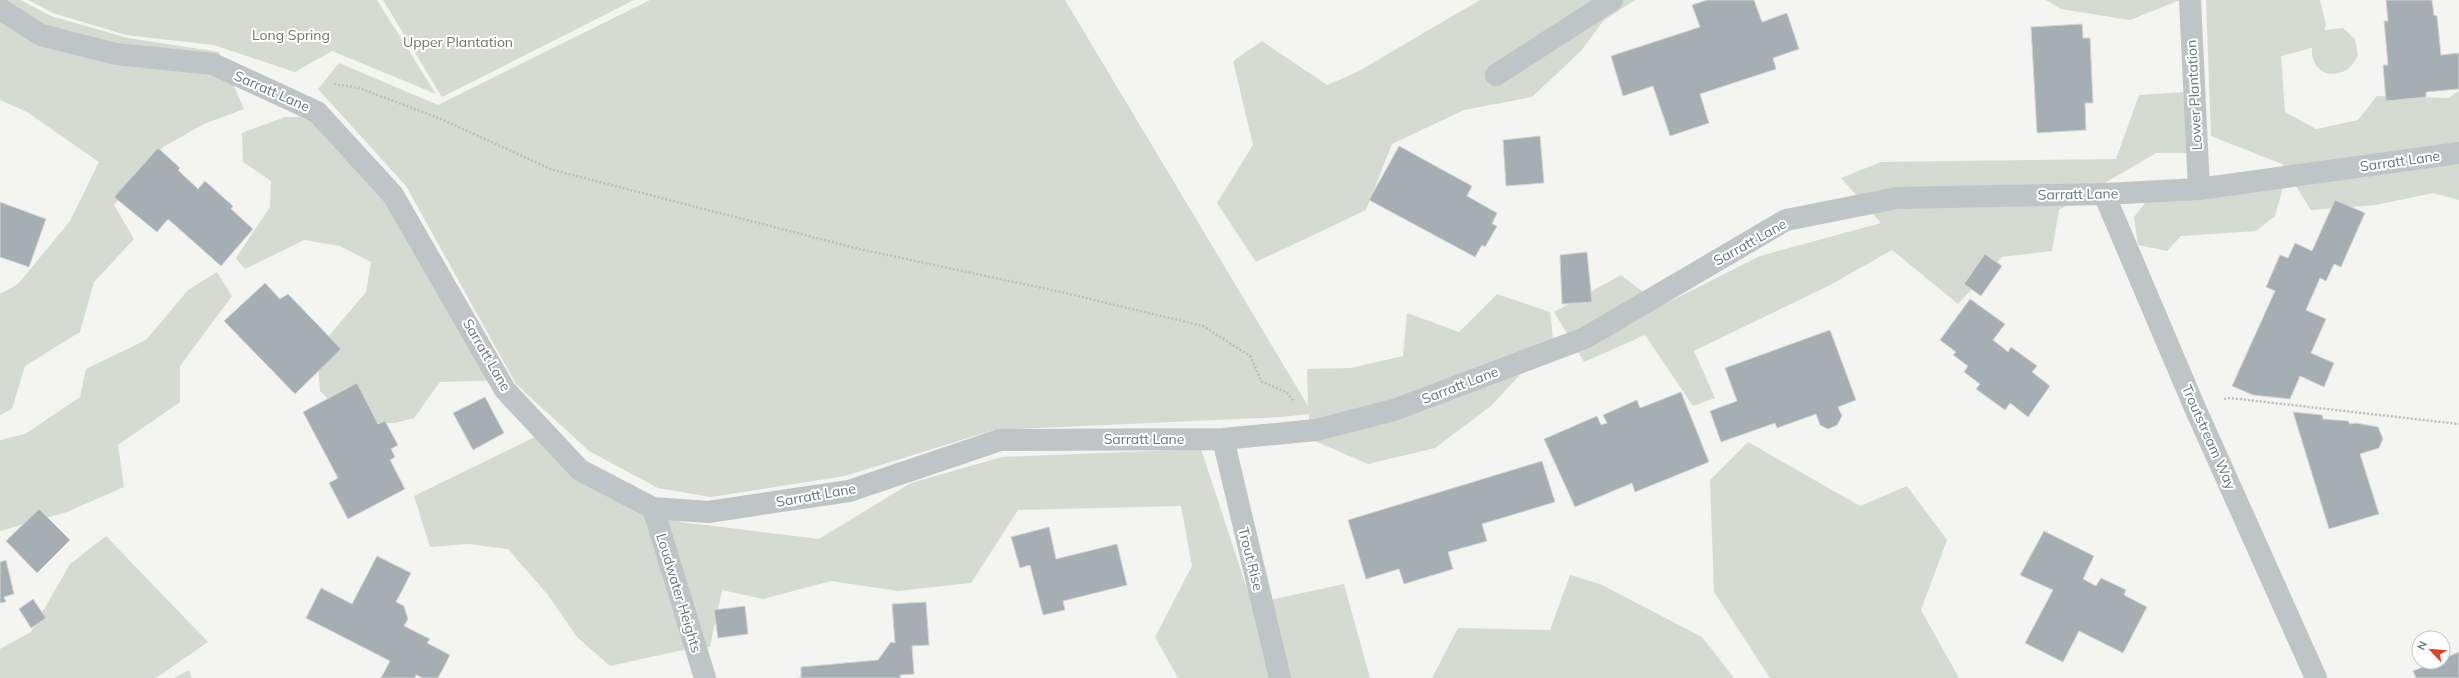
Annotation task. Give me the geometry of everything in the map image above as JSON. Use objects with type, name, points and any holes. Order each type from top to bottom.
[{"type":"street","points":[[1496,75],[1612,0]]},
{"type":"street","name":"Lower Plantation","points":[[2190,0],[2198,189]]},
{"type":"street","name":"Sarratt Lane","points":[[0,9],[41,35],[116,54],[213,64],[317,112],[393,195],[505,390],[580,470],[653,508],[708,512],[849,491],[1000,440],[1223,439],[1316,430],[1394,410],[1585,338],[1786,220],[1897,198],[2104,194],[2198,189],[2459,153]]},
{"type":"street","name":"Troutstream Way","points":[[2104,194],[2195,408],[2316,678]]},
{"type":"street","name":"Trout Rise","points":[[1223,439],[1280,678]]},
{"type":"street","name":"Loudwater Heights","points":[[653,508],[704,678]]},
{"type":"path","points":[[332,84],[359,88],[441,119],[553,170],[859,249],[1061,292],[1203,326],[1250,356],[1262,382],[1286,392],[1316,430]]},
{"type":"path","points":[[2195,408],[2230,398],[2459,424]]},
{"type":"green space","points":[[0,0],[20,0],[51,16],[128,38],[219,52],[244,109],[204,124],[163,147],[114,205],[134,239],[94,282],[80,332],[25,366],[12,409],[0,415],[0,294],[18,284],[70,221],[99,162],[27,112],[0,100]]},
{"type":"green space","name":"Long Spring","points":[[28,0],[377,0],[436,94],[332,51],[295,72],[214,45],[126,35],[53,13]]},
{"type":"green space","name":"Upper Plantation","points":[[383,0],[634,0],[442,97]]},
{"type":"green space","points":[[650,0],[1065,0],[1308,406],[1307,369],[1351,368],[1403,356],[1407,313],[1459,332],[1497,294],[1550,312],[1553,339],[1491,406],[1435,448],[1368,464],[1310,439],[1309,414],[1281,417],[994,430],[845,476],[711,497],[658,488],[589,451],[516,384],[406,186],[318,89],[339,63],[438,105]]},
{"type":"green space","points":[[1480,0],[1635,0],[1603,21],[1581,51],[1532,97],[1464,110],[1392,144],[1366,210],[1256,262],[1217,203],[1253,145],[1233,61],[1262,41],[1327,85],[1357,72]]},
{"type":"green space","points":[[2046,0],[2180,0],[2130,20],[2061,9]]},
{"type":"green space","points":[[2206,0],[2320,0],[2326,25],[2324,30],[2343,28],[2355,39],[2358,55],[2353,64],[2346,70],[2338,73],[2330,74],[2317,66],[2313,58],[2312,48],[2281,56],[2285,112],[2316,129],[2358,120],[2377,96],[2448,98],[2459,91],[2459,200],[2433,193],[2376,205],[2311,210],[2282,164],[2211,136]]},
{"type":"green space","points":[[2184,92],[2187,153],[2156,153],[2059,210],[2052,251],[2002,257],[1958,304],[1892,250],[1832,284],[1694,351],[1715,398],[1693,406],[1645,335],[1584,362],[1554,312],[1621,275],[1661,306],[1760,256],[1881,223],[1841,178],[1881,162],[2116,159],[2139,95]]},
{"type":"green space","points":[[285,117],[330,117],[400,192],[512,380],[440,382],[414,418],[395,423],[354,423],[320,391],[317,350],[366,292],[371,262],[340,246],[304,240],[245,269],[236,258],[270,207],[271,181],[243,162],[242,133]]},
{"type":"green space","points":[[2249,175],[2283,187],[2275,216],[2256,231],[2181,236],[2167,251],[2138,245],[2134,217],[2150,197],[2180,179]]},
{"type":"green space","points":[[217,272],[232,296],[180,366],[180,402],[118,445],[124,487],[67,512],[0,531],[0,440],[25,434],[80,397],[86,369],[146,340],[188,290]]},
{"type":"green space","points":[[537,436],[680,522],[819,539],[911,483],[1002,457],[1201,449],[1252,604],[1344,584],[1370,678],[1178,678],[1155,637],[1192,566],[1181,506],[1018,510],[971,583],[898,591],[831,581],[763,599],[722,590],[710,647],[678,651],[610,666],[577,637],[548,595],[508,549],[469,544],[430,547],[414,496]]},
{"type":"green space","points":[[1748,442],[1860,506],[1907,486],[1947,540],[1921,610],[1959,678],[1770,678],[1714,592],[1710,480]]},
{"type":"green space","points":[[106,536],[208,642],[156,678],[0,678],[0,649],[31,632],[70,564]]},
{"type":"green space","points":[[1570,575],[1600,584],[1702,637],[1734,678],[1432,678],[1458,628],[1550,630]]},
{"type":"green space","points":[[189,670],[192,678],[174,678]]},
{"type":"building","points":[[1707,0],[1754,0],[1762,22],[1787,13],[1799,49],[1773,58],[1776,69],[1700,94],[1709,123],[1670,136],[1653,86],[1623,96],[1611,56],[1700,27],[1692,5]]},
{"type":"building","points":[[2386,0],[2432,0],[2434,15],[2437,16],[2441,55],[2459,53],[2459,89],[2426,92],[2426,97],[2386,101],[2383,65],[2388,65],[2384,21],[2388,21]]},
{"type":"building","points":[[2082,24],[2083,38],[2090,38],[2093,103],[2085,103],[2086,130],[2037,133],[2031,27]]},
{"type":"building","points":[[1540,136],[1544,183],[1506,186],[1503,140]]},
{"type":"building","points":[[1399,146],[1472,186],[1467,196],[1497,213],[1492,224],[1497,226],[1485,247],[1482,245],[1475,257],[1369,200]]},
{"type":"building","points":[[158,148],[180,168],[178,170],[198,189],[205,181],[233,206],[231,209],[253,229],[221,266],[168,219],[157,232],[114,197]]},
{"type":"building","points":[[2335,200],[2365,213],[2341,267],[2334,264],[2326,281],[2320,278],[2306,310],[2326,319],[2311,353],[2334,363],[2324,387],[2300,376],[2290,399],[2253,395],[2232,386],[2275,291],[2266,287],[2280,255],[2288,258],[2295,243],[2312,251]]},
{"type":"building","points":[[0,202],[46,219],[29,267],[0,257]]},
{"type":"building","points":[[1587,252],[1592,302],[1562,304],[1560,255]]},
{"type":"building","points":[[1985,254],[2002,266],[1981,296],[1964,284]]},
{"type":"building","points":[[265,283],[280,299],[288,294],[341,349],[295,394],[224,321]]},
{"type":"building","points":[[1970,299],[2005,324],[1993,340],[2008,352],[2011,347],[2037,366],[2032,372],[2050,386],[2028,417],[2010,403],[2005,410],[1976,389],[1980,384],[1964,372],[1968,366],[1953,355],[1956,352],[1940,340]]},
{"type":"building","points":[[1830,330],[1856,400],[1838,407],[1842,416],[1837,425],[1828,429],[1820,425],[1816,414],[1777,428],[1775,423],[1721,442],[1710,411],[1737,401],[1725,368]]},
{"type":"building","points":[[357,383],[378,424],[385,421],[398,445],[391,449],[395,457],[390,460],[405,489],[348,519],[329,483],[338,478],[303,412]]},
{"type":"building","points":[[1681,392],[1709,462],[1635,492],[1632,483],[1575,507],[1544,439],[1597,416],[1601,425],[1607,423],[1603,415],[1637,400],[1640,408]]},
{"type":"building","points":[[485,397],[504,433],[473,450],[453,413]]},
{"type":"building","points":[[2293,412],[2322,415],[2323,419],[2348,421],[2350,424],[2356,423],[2378,427],[2383,439],[2379,448],[2360,454],[2379,514],[2329,529]]},
{"type":"building","points":[[1542,461],[1555,502],[1482,524],[1487,541],[1448,552],[1453,569],[1404,584],[1399,569],[1366,579],[1348,520]]},
{"type":"building","points":[[39,509],[70,540],[37,573],[6,541]]},
{"type":"building","points":[[1049,527],[1056,559],[1117,544],[1127,585],[1063,601],[1065,610],[1043,615],[1030,565],[1020,568],[1011,537]]},
{"type":"building","points":[[2044,531],[2094,556],[2083,579],[2096,586],[2101,578],[2126,590],[2124,595],[2147,607],[2123,653],[2079,631],[2063,662],[2025,643],[2053,590],[2020,575]]},
{"type":"building","points":[[377,556],[411,573],[396,602],[404,606],[408,619],[404,626],[430,639],[427,643],[450,655],[438,678],[423,678],[416,675],[415,678],[381,678],[390,661],[306,618],[321,588],[352,604]]},
{"type":"building","points":[[6,560],[14,594],[4,597],[6,602],[0,603],[0,562]]},
{"type":"building","points":[[33,599],[46,618],[31,628],[19,609]]},
{"type":"building","points":[[926,602],[929,645],[912,646],[914,674],[900,675],[901,678],[801,678],[801,667],[878,660],[891,642],[895,643],[892,604]]},
{"type":"building","points":[[745,606],[748,634],[718,638],[714,610]]},
{"type":"building","points":[[2459,652],[2459,678],[2416,678],[2413,671],[2415,670],[2451,670],[2451,656]]}]
